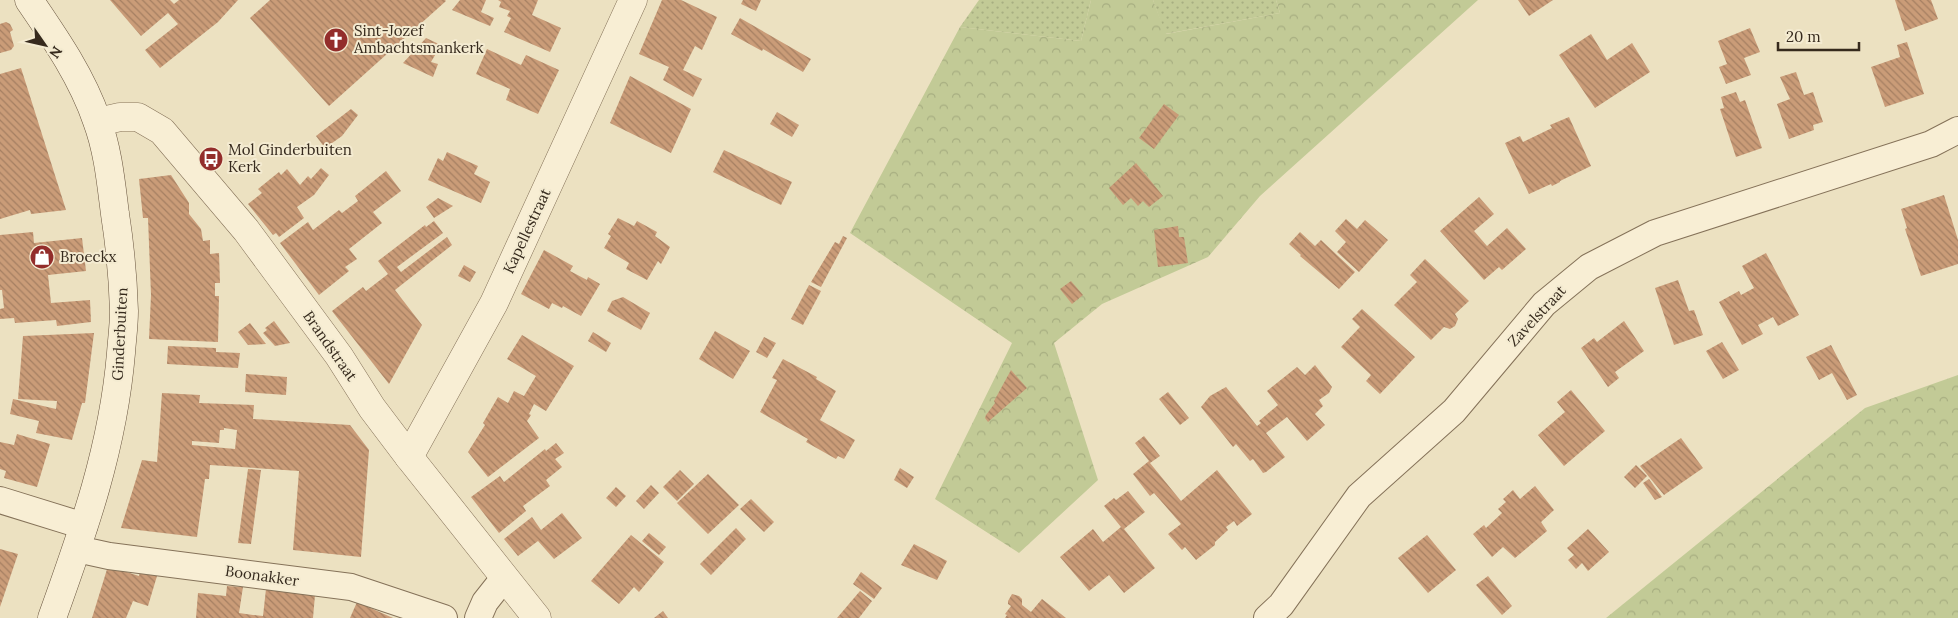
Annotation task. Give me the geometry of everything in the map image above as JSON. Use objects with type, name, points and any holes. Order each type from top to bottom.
[{"type":"street","name":"Ginderbuiten","points":[[29,0],[79,80],[98,122],[110,175],[121,257],[124,313],[120,369],[113,419],[96,491],[52,618]]},
{"type":"street","name":"Kapellestraat","points":[[409,457],[494,303],[633,0]]},
{"type":"street","name":"Brandstraat","points":[[98,122],[120,116],[138,117],[162,131],[246,230],[338,356],[372,408],[537,618]]},
{"type":"street","name":"Zavelstraat","points":[[1267,618],[1281,605],[1328,536],[1359,496],[1454,411],[1544,304],[1589,267],[1654,233],[1931,144],[1958,130]]},
{"type":"street","name":"Boonakker","points":[[0,500],[80,537],[109,556],[351,587],[444,618]]},
{"type":"street","points":[[478,618],[485,602],[504,578]]},
{"type":"green space","points":[[979,0],[1091,0],[1081,41],[960,27]]},
{"type":"green space","points":[[1091,0],[1153,0],[1166,34],[1280,13],[1276,0],[1478,0],[1260,196],[1208,257],[1102,304],[1054,343],[1098,480],[1019,553],[935,499],[1012,343],[850,233],[960,27],[1081,41]]},
{"type":"green space","points":[[1153,0],[1276,0],[1280,13],[1165,34]]},
{"type":"green space","points":[[1958,375],[1958,618],[1606,618],[1865,408]]},
{"type":"building","points":[[110,0],[170,0],[174,4],[179,0],[238,0],[218,22],[160,68],[145,50],[178,24],[168,13],[141,36]]},
{"type":"building","name":"Sint-Jozef Ambachtsmankerk","points":[[270,0],[446,1],[329,106],[250,18]]},
{"type":"building","points":[[460,0],[486,0],[481,12],[494,18],[490,26],[452,10]]},
{"type":"building","points":[[498,0],[538,0],[532,15],[561,28],[550,52],[504,32],[511,18],[507,16],[510,11],[499,7],[501,2]]},
{"type":"building","points":[[662,0],[681,0],[717,17],[702,50],[695,46],[683,70],[702,79],[693,97],[663,80],[669,67],[639,54]]},
{"type":"building","points":[[743,0],[761,0],[756,11],[741,4]]},
{"type":"building","points":[[1518,0],[1553,0],[1529,16]]},
{"type":"building","points":[[1895,0],[1931,0],[1938,19],[1905,31]]},
{"type":"building","points":[[740,18],[811,59],[803,72],[763,49],[762,51],[731,34]]},
{"type":"building","points":[[6,22],[10,24],[13,30],[10,32],[14,46],[11,50],[0,53],[0,24]]},
{"type":"building","points":[[1750,28],[1760,52],[1744,58],[1751,75],[1726,84],[1719,67],[1727,64],[1718,41]]},
{"type":"building","points":[[1591,34],[1607,60],[1632,43],[1650,72],[1595,108],[1559,55]]},
{"type":"building","points":[[426,38],[441,45],[431,62],[438,64],[433,77],[403,63]]},
{"type":"building","points":[[1907,42],[1924,94],[1885,107],[1871,67],[1900,57],[1897,45]]},
{"type":"building","points":[[487,49],[521,65],[526,55],[559,70],[538,114],[506,100],[510,89],[476,74]]},
{"type":"building","points":[[21,68],[66,210],[31,214],[30,210],[0,219],[0,74]]},
{"type":"building","points":[[1796,72],[1804,95],[1813,92],[1823,122],[1813,125],[1814,130],[1789,139],[1777,104],[1790,99],[1780,77]]},
{"type":"building","points":[[630,76],[691,109],[671,153],[610,123]]},
{"type":"building","points":[[1736,92],[1740,102],[1745,100],[1762,148],[1736,157],[1720,109],[1724,108],[1721,97]]},
{"type":"building","points":[[1164,104],[1179,115],[1154,149],[1139,138]]},
{"type":"building","points":[[351,109],[358,115],[342,136],[325,148],[316,136]]},
{"type":"building","points":[[777,112],[799,125],[792,137],[770,124]]},
{"type":"building","points":[[1569,117],[1591,166],[1552,186],[1551,184],[1529,194],[1505,143],[1520,136],[1523,142],[1552,128],[1550,125]]},
{"type":"building","points":[[724,150],[792,182],[781,205],[713,172]]},
{"type":"building","points":[[447,152],[478,166],[474,174],[490,182],[481,203],[428,180],[438,158],[443,161]]},
{"type":"building","points":[[1136,163],[1163,196],[1149,207],[1143,201],[1138,206],[1131,198],[1123,205],[1109,188]]},
{"type":"building","points":[[321,168],[329,175],[314,195],[297,207],[304,218],[279,237],[276,233],[273,235],[248,204],[262,193],[258,189],[279,172],[281,175],[287,169],[300,185],[308,176],[311,179]]},
{"type":"building","points":[[386,171],[401,191],[373,212],[382,223],[349,249],[357,259],[345,267],[349,271],[319,295],[280,243],[308,222],[313,230],[339,210],[342,213],[358,201],[355,196]]},
{"type":"building","points":[[171,175],[189,203],[189,214],[201,229],[203,241],[210,240],[210,254],[219,253],[220,283],[215,283],[215,296],[219,296],[218,342],[149,339],[151,295],[148,218],[143,218],[139,179]]},
{"type":"building","points":[[1944,195],[1958,240],[1958,264],[1921,276],[1905,229],[1907,228],[1901,209]]},
{"type":"building","points":[[1479,197],[1494,214],[1474,231],[1487,246],[1507,228],[1526,249],[1502,270],[1499,267],[1484,280],[1440,231]]},
{"type":"building","points":[[438,198],[453,206],[434,218],[426,207]]},
{"type":"building","points":[[618,218],[634,226],[637,221],[657,232],[655,236],[670,247],[661,264],[658,261],[647,280],[626,269],[629,263],[604,248],[611,236],[608,234]]},
{"type":"building","points":[[1346,219],[1357,229],[1365,220],[1388,240],[1359,272],[1337,252],[1346,242],[1335,231]]},
{"type":"building","points":[[434,221],[443,233],[397,267],[401,272],[447,237],[452,245],[395,290],[422,325],[389,384],[332,311],[363,287],[366,291],[388,274],[378,261],[425,225],[426,227]]},
{"type":"building","points":[[1178,226],[1179,237],[1184,237],[1188,263],[1158,267],[1154,230]]},
{"type":"building","points":[[33,232],[34,243],[82,238],[86,271],[48,275],[51,303],[90,300],[91,322],[57,326],[56,320],[15,323],[14,318],[0,319],[0,309],[4,308],[2,290],[0,290],[0,235]]},
{"type":"building","points":[[1300,232],[1315,246],[1321,240],[1355,272],[1339,289],[1300,256],[1289,244]]},
{"type":"building","points":[[843,236],[847,238],[821,287],[811,282],[835,242],[839,244]]},
{"type":"building","points":[[544,250],[573,266],[570,271],[587,280],[588,277],[600,284],[581,316],[563,306],[562,308],[552,303],[549,309],[521,294]]},
{"type":"building","points":[[1766,253],[1799,315],[1778,326],[1773,317],[1758,325],[1763,334],[1742,345],[1719,302],[1739,291],[1741,295],[1754,288],[1742,266]]},
{"type":"building","points":[[1425,259],[1469,301],[1455,314],[1458,319],[1455,326],[1450,329],[1444,327],[1431,340],[1394,305],[1417,282],[1410,275]]},
{"type":"building","points":[[464,265],[476,272],[470,282],[458,276]]},
{"type":"building","points":[[1678,280],[1689,311],[1694,310],[1703,335],[1674,345],[1655,288]]},
{"type":"building","points":[[1071,281],[1083,295],[1072,304],[1060,289]]},
{"type":"building","points":[[809,285],[821,291],[803,325],[791,319]]},
{"type":"building","points":[[623,297],[650,313],[641,330],[607,311],[612,301]]},
{"type":"building","points":[[1362,309],[1415,357],[1380,394],[1366,381],[1371,375],[1341,347],[1360,327],[1352,319]]},
{"type":"building","points":[[274,321],[290,343],[275,346],[263,333],[267,330],[265,328]]},
{"type":"building","points":[[1624,321],[1644,351],[1615,372],[1619,378],[1608,387],[1581,348],[1594,338],[1597,342]]},
{"type":"building","points":[[250,323],[266,344],[248,345],[238,332]]},
{"type":"building","points":[[715,331],[750,351],[733,379],[699,359]]},
{"type":"building","points":[[593,332],[611,343],[606,352],[588,341]]},
{"type":"building","points":[[94,333],[85,403],[82,403],[72,440],[36,433],[39,421],[10,414],[13,399],[56,409],[57,401],[18,399],[23,336]]},
{"type":"building","points":[[522,335],[574,366],[546,411],[534,404],[529,414],[531,415],[527,421],[539,438],[488,477],[468,452],[485,425],[483,423],[498,397],[508,403],[514,391],[524,396],[536,376],[507,359]]},
{"type":"building","points":[[764,337],[776,343],[767,358],[756,352]]},
{"type":"building","points":[[1722,342],[1739,370],[1723,379],[1706,351]]},
{"type":"building","points":[[1831,345],[1857,395],[1847,400],[1832,373],[1819,380],[1806,357]]},
{"type":"building","points":[[168,346],[216,348],[216,352],[240,353],[238,368],[167,364]]},
{"type":"building","points":[[783,359],[817,377],[816,379],[836,391],[820,420],[855,440],[844,459],[838,456],[836,459],[806,442],[808,439],[760,412],[777,380],[772,378]]},
{"type":"building","points":[[1315,365],[1332,387],[1329,393],[1319,400],[1323,406],[1315,414],[1325,425],[1307,441],[1287,417],[1266,433],[1285,457],[1266,472],[1263,473],[1253,459],[1250,461],[1236,444],[1233,447],[1201,407],[1210,396],[1226,387],[1257,426],[1261,423],[1259,421],[1278,405],[1267,391],[1297,367],[1305,375]]},
{"type":"building","points":[[1011,370],[1027,388],[988,422],[985,418],[986,415],[995,403],[994,401]]},
{"type":"building","points":[[246,374],[287,377],[286,395],[245,392]]},
{"type":"building","points":[[1571,390],[1605,431],[1564,466],[1538,435],[1565,412],[1557,402]]},
{"type":"building","points":[[1168,392],[1189,418],[1180,425],[1159,399]]},
{"type":"building","points":[[162,393],[200,395],[199,403],[254,405],[253,419],[350,425],[369,450],[361,557],[293,550],[299,471],[210,465],[209,479],[205,479],[197,537],[121,528],[142,460],[157,462]],"holes":[[[224,428],[237,430],[235,449],[192,445],[192,441],[219,443],[220,430],[224,430]]]},
{"type":"building","points":[[17,434],[50,444],[37,487],[4,478],[6,471],[0,469],[0,442],[14,445]]},
{"type":"building","points":[[1144,436],[1160,456],[1150,463],[1181,501],[1217,470],[1252,514],[1237,526],[1234,521],[1226,527],[1228,530],[1215,542],[1215,545],[1196,560],[1185,547],[1182,550],[1168,534],[1181,524],[1154,493],[1150,496],[1133,474],[1149,461],[1135,443]]},
{"type":"building","points":[[1681,438],[1703,468],[1664,495],[1640,466]]},
{"type":"building","points":[[556,443],[564,453],[555,459],[562,467],[546,480],[550,486],[523,506],[526,511],[499,533],[471,497],[500,476],[504,482],[545,449],[546,451]]},
{"type":"building","points":[[1636,465],[1647,476],[1635,488],[1624,477]]},
{"type":"building","points":[[900,468],[914,477],[907,488],[894,480]]},
{"type":"building","points":[[248,469],[261,470],[251,544],[238,543]]},
{"type":"building","points":[[680,470],[694,484],[677,501],[663,487]]},
{"type":"building","points":[[708,474],[739,505],[708,534],[677,503]]},
{"type":"building","points":[[1649,479],[1662,497],[1655,500],[1643,483]]},
{"type":"building","points":[[651,485],[659,493],[644,509],[636,501]]},
{"type":"building","points":[[1535,486],[1554,510],[1541,522],[1547,531],[1515,558],[1503,547],[1492,557],[1473,534],[1484,525],[1486,528],[1502,513],[1498,509],[1506,502],[1503,499],[1513,490],[1520,499]]},
{"type":"building","points":[[616,487],[626,496],[616,507],[606,498]]},
{"type":"building","points":[[1128,491],[1145,512],[1124,529],[1155,568],[1124,593],[1109,575],[1089,591],[1060,557],[1093,529],[1103,542],[1121,527],[1104,506]]},
{"type":"building","points":[[751,499],[774,522],[764,532],[740,509]]},
{"type":"building","points":[[562,513],[582,538],[554,559],[538,541],[518,556],[504,539],[532,517],[541,530]]},
{"type":"building","points":[[736,528],[746,539],[711,575],[700,564]]},
{"type":"building","points":[[1588,529],[1609,552],[1588,571],[1582,563],[1576,569],[1568,560],[1574,555],[1567,548]]},
{"type":"building","points":[[649,533],[666,547],[659,555],[642,541]]},
{"type":"building","points":[[631,535],[664,562],[639,592],[634,587],[619,604],[591,581]]},
{"type":"building","points":[[1427,535],[1456,570],[1428,593],[1398,558]]},
{"type":"building","points":[[914,544],[947,561],[937,580],[901,565]]},
{"type":"building","points":[[0,549],[18,554],[0,607]]},
{"type":"building","points":[[108,566],[139,576],[140,571],[157,576],[148,606],[133,601],[126,618],[92,618]]},
{"type":"building","points":[[861,572],[882,588],[874,599],[853,584]]},
{"type":"building","points":[[1488,576],[1512,606],[1502,615],[1476,585]]},
{"type":"building","points":[[227,586],[243,587],[239,613],[253,615],[263,616],[266,589],[315,595],[313,618],[196,618],[198,593],[226,596]]},
{"type":"building","points":[[860,591],[872,601],[859,618],[837,618]]},
{"type":"building","points":[[1012,594],[1019,596],[1022,599],[1022,605],[1031,612],[1042,599],[1066,618],[1005,618],[1007,615],[1005,614],[1011,606],[1008,604],[1008,601]]},
{"type":"building","points":[[357,602],[393,618],[350,618]]},
{"type":"building","points":[[663,611],[668,618],[654,618]]},
{"type":"place","name":"Sint-Jozef Ambachtsmankerk","points":[[336,40]]},
{"type":"place","name":"Mol Ginderbuiten Kerk","points":[[211,159]]},
{"type":"place","name":"Broeckx","points":[[42,257]]}]
